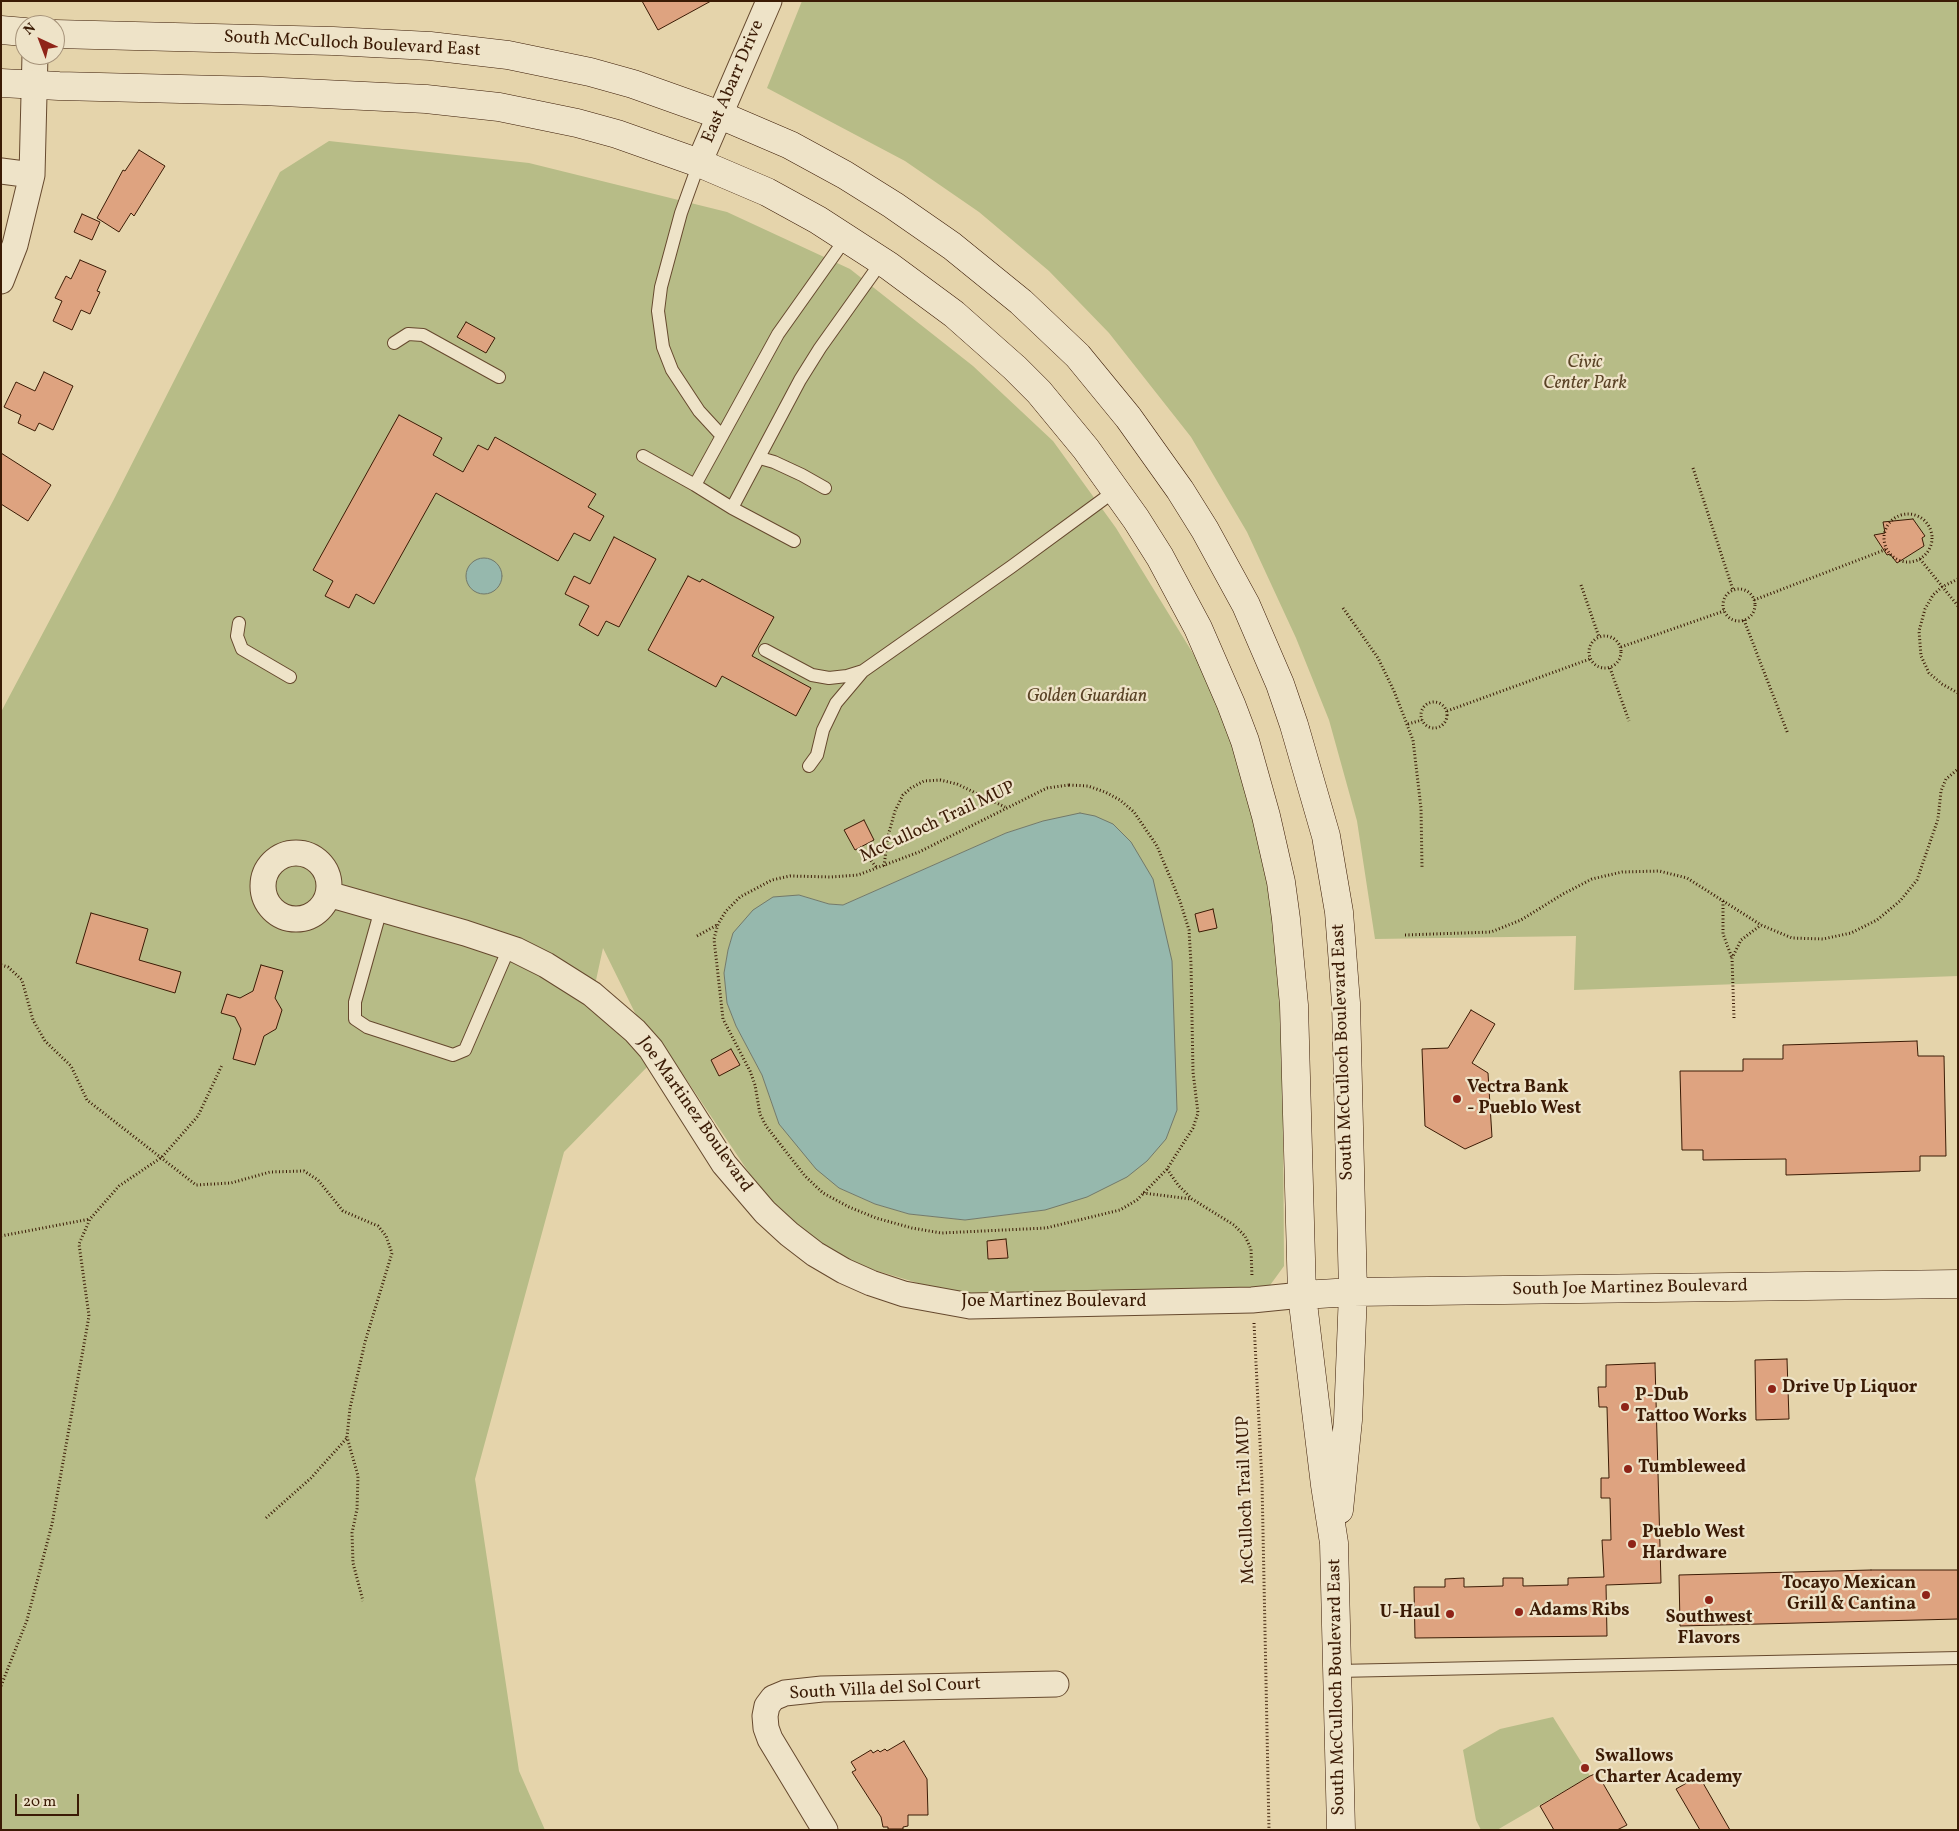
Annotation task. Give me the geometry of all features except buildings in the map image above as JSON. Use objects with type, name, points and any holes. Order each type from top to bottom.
[{"type":"main road","points":[[1,30],[15,31]]},
{"type":"main road","name":"South McCulloch Boulevard East","points":[[65,34],[392,43],[472,50],[508,55],[590,72],[633,84],[720,115],[790,145],[845,175],[899,209],[952,246],[1021,302],[1078,356],[1128,417],[1180,490],[1226,567],[1251,618],[1288,708],[1317,802],[1333,873],[1339,912],[1346,1003],[1352,1292],[1348,1420],[1334,1544]]},
{"type":"main road","name":"South McCulloch Boulevard East","points":[[1,83],[389,96],[466,102],[499,106],[577,122],[617,134],[700,163],[767,192],[818,220],[882,261],[954,314],[1015,368],[1062,418],[1116,490],[1160,558],[1198,628],[1231,704],[1245,742],[1274,848],[1286,919],[1294,1005],[1302,1295],[1334,1544],[1341,1830]]},
{"type":"main road","name":"South Joe Martinez Boulevard","points":[[1302,1295],[1352,1292],[1958,1284]]},
{"type":"street","name":"East Abarr Drive","points":[[700,163],[769,1]]},
{"type":"street","points":[[1,281],[15,245],[32,175],[35,65]]},
{"type":"street","points":[[1,171],[32,175]]},
{"type":"street","name":"Joe Martinez Boulevard","points":[[328,894],[465,933],[509,948],[546,966],[592,994],[635,1031],[651,1050],[724,1164],[744,1189],[789,1234],[815,1254],[844,1271],[904,1294],[970,1306],[1252,1300],[1302,1295]]},
{"type":"street","name":"South Villa del Sol Court","points":[[825,1830],[770,1739],[766,1728],[766,1716],[767,1706],[773,1698],[785,1693],[822,1690],[1056,1684]]},
{"type":"lane","points":[[700,163],[681,213],[661,287],[658,311],[663,347],[672,370],[699,411],[722,436]]},
{"type":"lane","points":[[695,485],[778,334],[846,238]]},
{"type":"lane","points":[[732,508],[800,380],[820,348],[882,261]]},
{"type":"lane","points":[[394,343],[408,334],[423,336],[499,378]]},
{"type":"lane","points":[[642,456],[794,541]]},
{"type":"lane","points":[[760,458],[795,471],[825,488]]},
{"type":"lane","points":[[809,766],[817,755],[823,730],[836,702],[863,671],[1011,567],[1116,490]]},
{"type":"lane","points":[[239,623],[237,636],[242,649],[290,677]]},
{"type":"lane","points":[[765,650],[812,675],[829,678],[847,676],[863,671]]},
{"type":"lane","points":[[381,908],[355,1002],[355,1019],[367,1027],[453,1055],[465,1050],[509,948]]},
{"type":"lane","points":[[1337,1671],[1958,1658]]},
{"type":"path","points":[[1692,468],[1733,590]]},
{"type":"path","points":[[1913,514],[1927,523],[1931,530],[1930,546],[1926,554],[1920,559],[1905,562],[1892,555],[1887,549],[1884,542],[1884,534],[1891,521],[1897,516],[1913,514]]},
{"type":"path","points":[[1754,600],[1887,549]]},
{"type":"path","points":[[1920,559],[1958,606]]},
{"type":"path","points":[[1958,579],[1942,587],[1933,595],[1925,609],[1919,631],[1921,656],[1929,673],[1942,684],[1958,692]]},
{"type":"path","points":[[1581,585],[1599,637]]},
{"type":"path","points":[[1733,590],[1747,591],[1754,600],[1754,612],[1744,620],[1734,621],[1724,611],[1725,597],[1733,590]]},
{"type":"path","points":[[1343,608],[1378,658],[1394,691],[1413,740],[1421,808],[1422,867]]},
{"type":"path","points":[[1621,647],[1724,611]]},
{"type":"path","points":[[1744,620],[1788,734]]},
{"type":"path","points":[[1608,636],[1613,638],[1621,647],[1620,659],[1617,664],[1610,668],[1600,668],[1590,659],[1589,648],[1594,640],[1599,637],[1608,636]]},
{"type":"path","points":[[1448,711],[1590,659]]},
{"type":"path","points":[[1610,668],[1629,721]]},
{"type":"path","points":[[1430,703],[1441,704],[1448,711],[1447,721],[1438,729],[1430,729],[1422,720],[1423,708],[1430,703]]},
{"type":"path","points":[[1408,724],[1422,720]]},
{"type":"path","points":[[1405,935],[1491,932],[1521,920],[1563,894],[1592,879],[1622,872],[1660,871],[1687,878],[1760,926],[1792,938],[1823,939],[1851,933],[1877,920],[1900,901],[1917,880],[1938,819],[1941,790],[1946,779],[1958,769]]},
{"type":"path","points":[[884,866],[888,836],[895,811],[903,795],[924,781],[940,780],[957,784],[1006,808]]},
{"type":"path","name":"McCulloch Trail MUP","points":[[1069,784],[1088,786],[1120,800],[1134,812],[1157,846],[1180,901],[1188,930],[1191,964],[1193,1072],[1198,1113],[1193,1128],[1166,1169],[1137,1200],[1120,1210],[1046,1228],[941,1233],[876,1218],[849,1207],[823,1193],[805,1176],[766,1126],[760,1114],[750,1071],[729,1034],[723,1019],[714,939],[718,924],[726,911],[740,897],[772,880],[790,876],[831,877],[858,875],[884,866],[918,852],[1047,788],[1069,784]]},
{"type":"path","points":[[860,847],[877,868]]},
{"type":"path","points":[[1723,901],[1723,934],[1732,958],[1734,1018]]},
{"type":"path","points":[[697,936],[718,924]]},
{"type":"path","points":[[1732,958],[1741,940],[1760,926]]},
{"type":"path","points":[[1,965],[8,967],[22,980],[33,1020],[45,1041],[71,1066],[87,1100],[196,1185],[230,1182],[270,1172],[304,1171],[318,1180],[343,1211],[378,1226],[386,1236],[392,1253],[365,1342],[350,1408],[347,1437],[358,1476],[357,1509],[352,1541],[353,1564],[363,1602]]},
{"type":"path","points":[[1,1686],[27,1620],[52,1524],[89,1316],[79,1244],[90,1218],[119,1186],[162,1157],[198,1116],[222,1065]]},
{"type":"path","name":"McCulloch Trail MUP","points":[[1166,1169],[1192,1199],[1234,1225],[1245,1236],[1251,1249],[1262,1482],[1268,1830]]},
{"type":"path","name":"McCulloch Trail MUP","points":[[1143,1194],[1192,1199]]},
{"type":"path","points":[[1,1236],[90,1218]]},
{"type":"path","points":[[266,1518],[311,1478],[347,1437]]},
{"type":"green space","name":"Civic Center Park","points":[[802,1],[1958,1],[1958,976],[1574,990],[1576,936],[1375,939],[1357,821],[1329,720],[1296,638],[1247,532],[1191,437],[1109,333],[1049,271],[979,212],[905,161],[767,88]]},
{"type":"green space","name":"Golden Guardian","points":[[329,141],[529,163],[727,212],[850,269],[973,366],[1053,441],[1116,528],[1213,686],[1262,830],[1282,967],[1284,1266],[1268,1288],[961,1296],[851,1263],[806,1235],[768,1201],[682,1073],[637,1017],[603,948],[593,994],[649,1065],[564,1152],[475,1479],[519,1771],[545,1830],[1,1830],[1,712],[113,501],[280,172]],"holes":[[[1043,821],[1045,1210],[965,1220],[909,1214],[875,1204],[839,1188],[779,1124],[762,1075],[736,1026],[727,1003],[724,973],[733,933],[799,895],[829,904],[843,905],[1006,833]]]},
{"type":"green space","points":[[1553,1717],[1590,1776],[1497,1830],[1481,1830],[1476,1820],[1463,1750],[1500,1729]]},
{"type":"water","points":[[484,558],[496,564],[502,576],[496,588],[484,594],[472,588],[466,576],[472,564]]},
{"type":"water","points":[[1080,813],[1095,816],[1113,824],[1131,842],[1153,879],[1172,961],[1177,1110],[1166,1139],[1147,1161],[1127,1177],[1087,1197],[1045,1210],[965,1220],[909,1214],[875,1204],[839,1188],[816,1169],[779,1124],[762,1075],[736,1026],[727,1003],[724,973],[733,933],[753,910],[773,897],[799,895],[829,904],[843,905],[1006,833],[1043,821]]},
{"type":"place","name":"Vectra Bank - Pueblo West","points":[[1457,1099]]},
{"type":"place","name":"Drive Up Liquor","points":[[1772,1389]]},
{"type":"place","name":"P-Dub Tattoo Works","points":[[1625,1407]]},
{"type":"place","name":"Tumbleweed","points":[[1628,1469]]},
{"type":"place","name":"Pueblo West Hardware","points":[[1632,1544]]},
{"type":"place","name":"Tocayo Mexican Grill & Cantina","points":[[1926,1595]]},
{"type":"place","name":"Southwest Flavors","points":[[1709,1600]]},
{"type":"place","name":"Adams Ribs","points":[[1519,1612]]},
{"type":"place","name":"U-Haul","points":[[1450,1614]]},
{"type":"place","name":"Swallows Charter Academy","points":[[1585,1768]]}]
